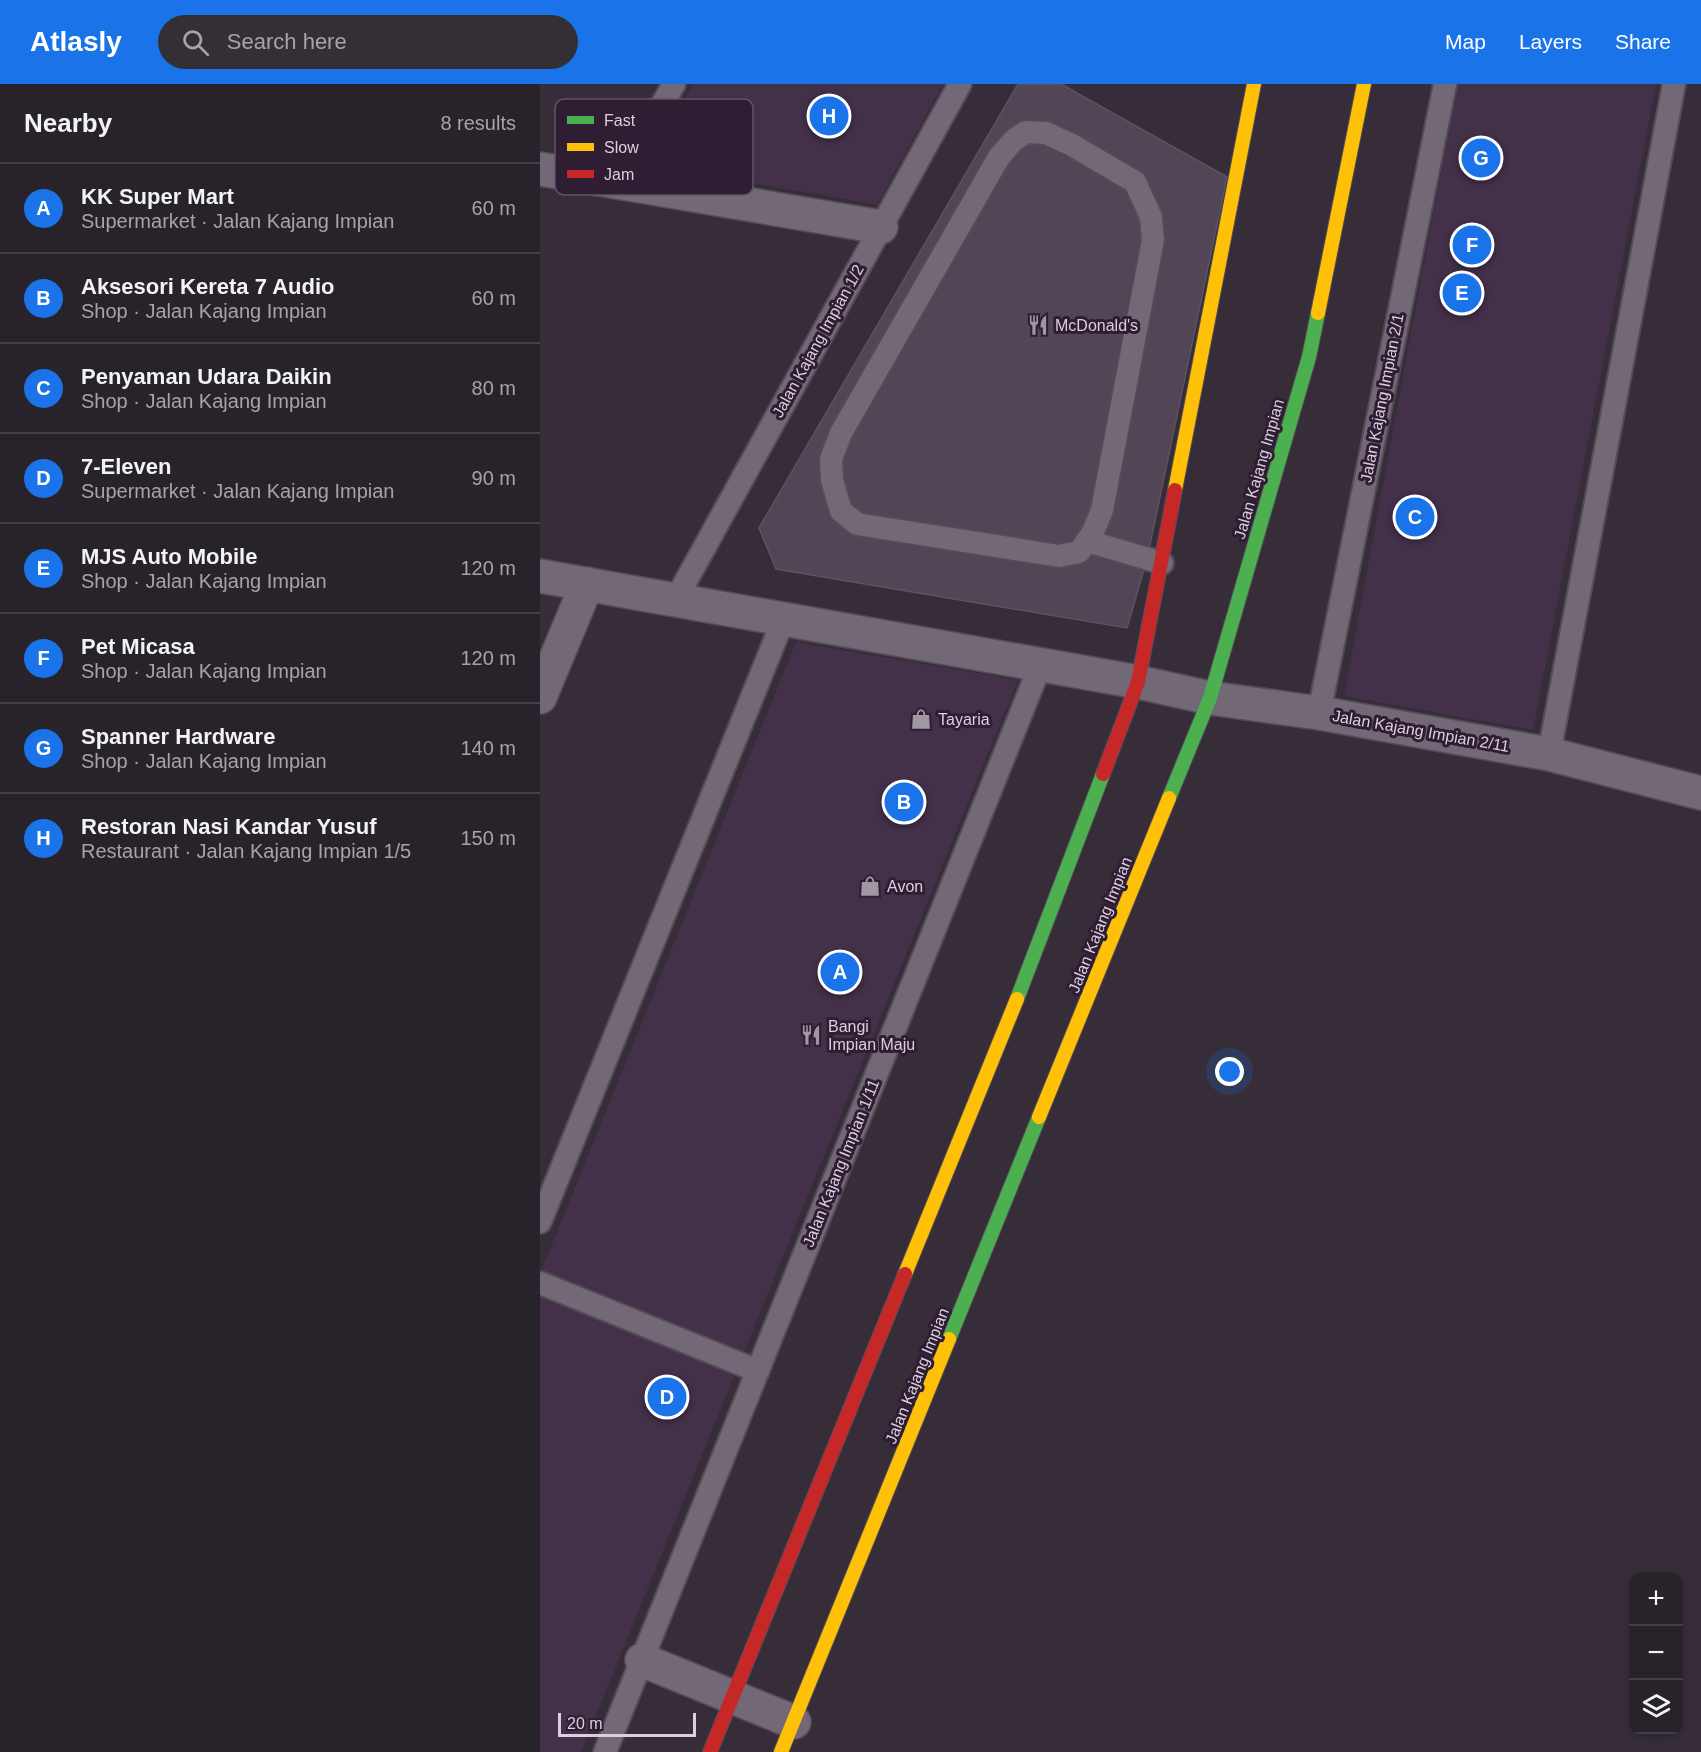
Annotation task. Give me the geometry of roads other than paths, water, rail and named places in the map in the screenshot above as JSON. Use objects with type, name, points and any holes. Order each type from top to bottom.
[{"type":"street","points":[[710,1752],[1035,954],[1138,682],[1254,84]]},
{"type":"street","name":"Jalan Kajang Impian","points":[[781,1752],[1210,698],[1309,357],[1364,84]]},
{"type":"street","points":[[540,169],[555,172]]},
{"type":"street","points":[[692,195],[881,228]]},
{"type":"street","name":"Jalan Kajang Impian 2/11","points":[[540,576],[1138,682],[1210,698],[1319,713],[1549,754],[1701,792]]},
{"type":"street","points":[[540,697],[587,584]]},
{"type":"street","points":[[642,1660],[794,1722]]},
{"type":"lane","points":[[665,99],[674,84]]},
{"type":"lane","name":"Jalan Kajang Impian 1/2","points":[[676,599],[960,84]]},
{"type":"lane","name":"Jalan Kajang Impian 2/1","points":[[1319,713],[1445,84]]},
{"type":"lane","points":[[1549,754],[1674,84]]},
{"type":"lane","points":[[1026,132],[1046,133],[1072,145],[1135,182],[1151,217],[1153,240],[1102,510],[1087,541],[1079,552],[1059,556],[857,524],[841,511],[832,480],[831,459],[841,433],[999,157],[1014,140],[1026,132]]},
{"type":"lane","points":[[1087,541],[1162,563]]},
{"type":"lane","points":[[540,1222],[784,618]]},
{"type":"lane","name":"Jalan Kajang Impian 1/11","points":[[605,1752],[1040,666]]},
{"type":"lane","points":[[540,1282],[758,1371]]},
{"type":"place","name":"Restoran Nasi Kandar Yusuf","points":[[829,116]]},
{"type":"place","name":"Spanner Hardware","points":[[1481,158]]},
{"type":"place","name":"Pet Micasa","points":[[1472,245]]},
{"type":"place","name":"MJS Auto Mobile","points":[[1462,293]]},
{"type":"place","name":"McDonald's","points":[[1038,325]]},
{"type":"place","name":"Penyaman Udara Daikin","points":[[1415,517]]},
{"type":"place","name":"Tayaria","points":[[921,719]]},
{"type":"place","name":"Aksesori Kereta 7 Audio","points":[[904,802]]},
{"type":"place","name":"Avon","points":[[870,886]]},
{"type":"place","name":"KK Super Mart","points":[[840,972]]},
{"type":"place","name":"Bangi Impian Maju","points":[[811,1035]]},
{"type":"place","name":"7-Eleven","points":[[667,1397]]}]
